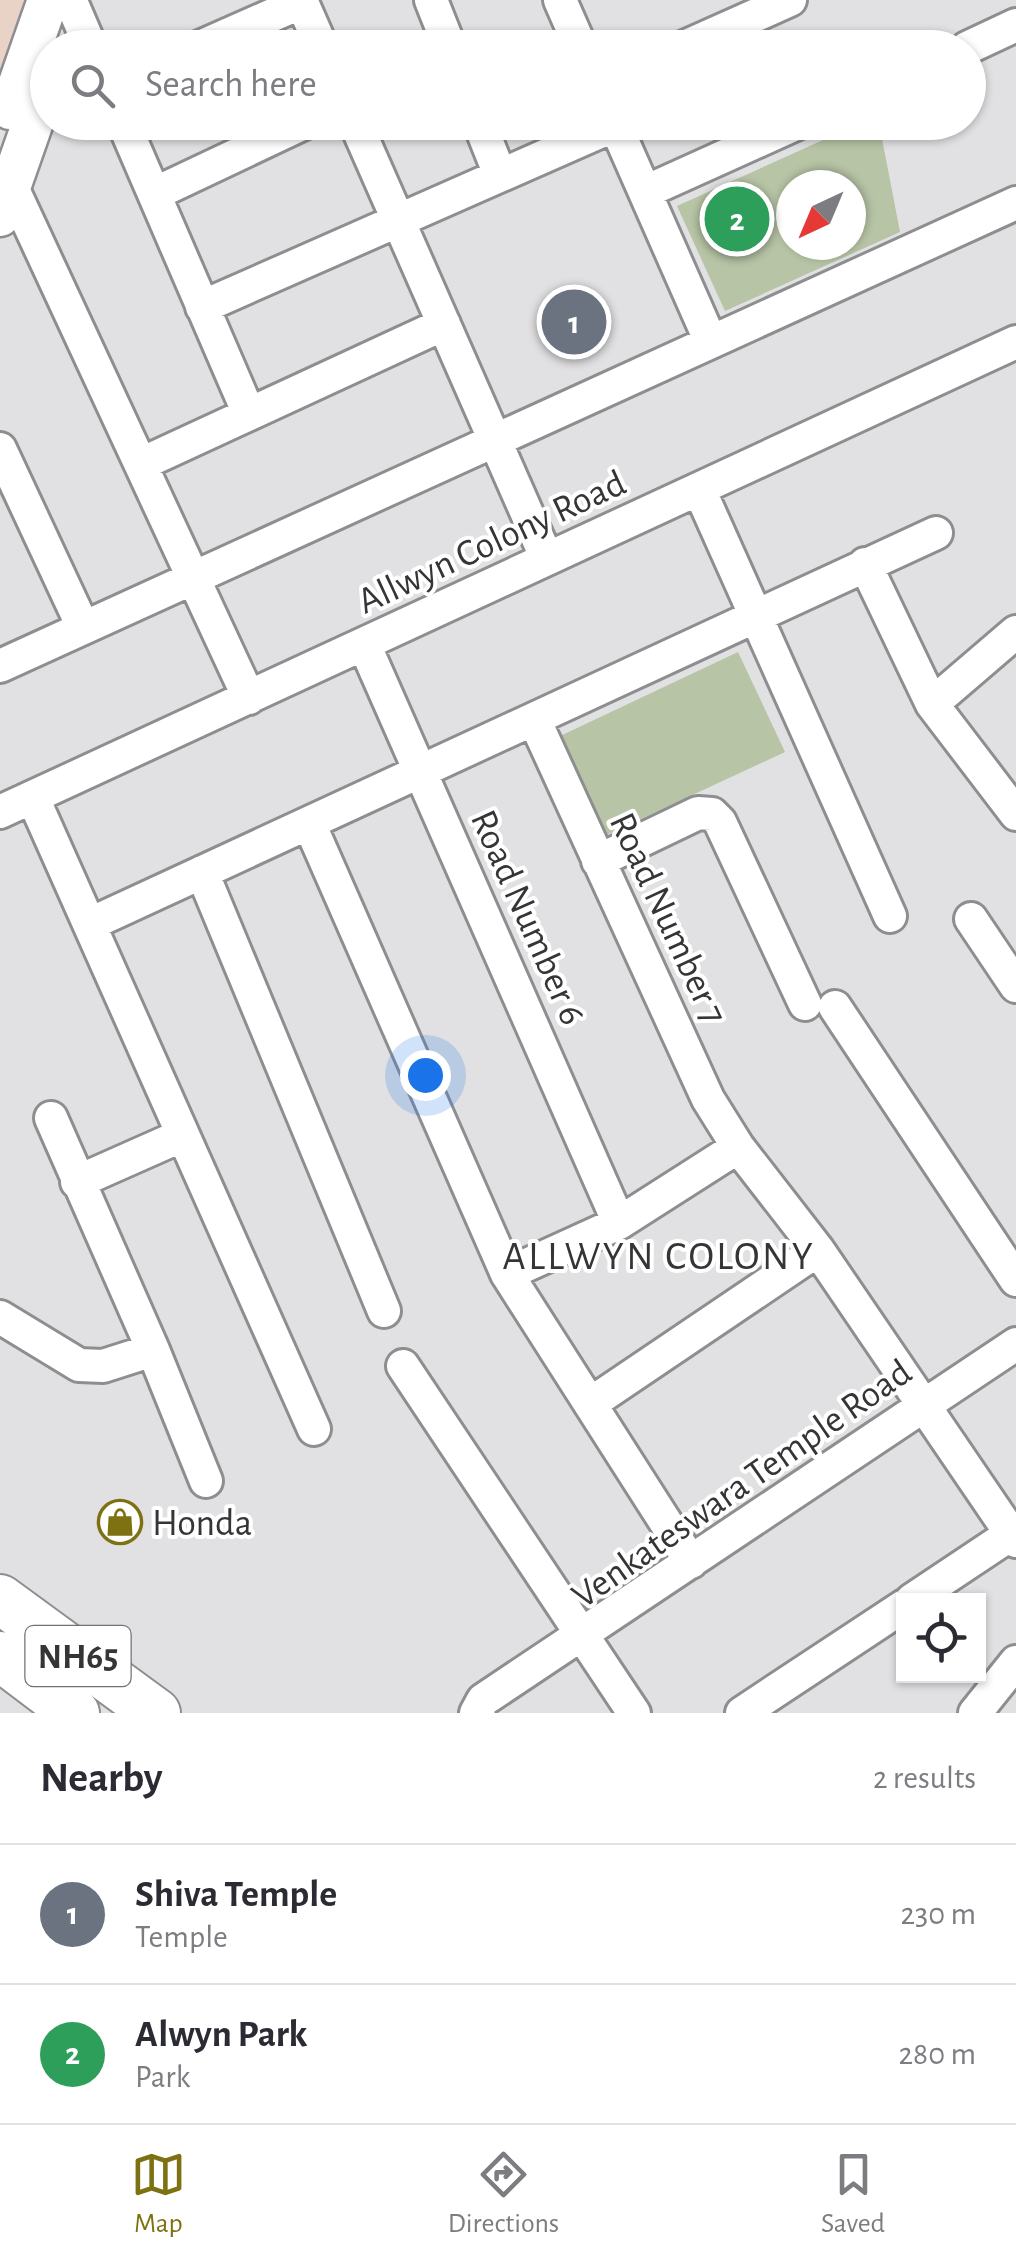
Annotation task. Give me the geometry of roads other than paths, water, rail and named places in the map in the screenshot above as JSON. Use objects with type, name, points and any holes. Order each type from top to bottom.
[{"type":"highway","name":"NH65","points":[[0,1599],[156,1713]]},
{"type":"highway","name":"NH65","points":[[10,1669],[75,1713]]},
{"type":"main road","points":[[61,30],[66,2]]},
{"type":"main road","points":[[57,30],[66,2]]},
{"type":"main road","points":[[5,200],[26,125]]},
{"type":"street","points":[[432,0],[443,30]]},
{"type":"street","points":[[560,0],[573,30]]},
{"type":"street","points":[[722,30],[790,0]]},
{"type":"street","points":[[237,30],[301,1],[314,30]]},
{"type":"street","points":[[66,2],[81,30]]},
{"type":"street","points":[[986,39],[1016,26]]},
{"type":"street","points":[[131,140],[249,414]]},
{"type":"street","points":[[154,194],[268,140]]},
{"type":"street","points":[[363,140],[548,559]]},
{"type":"street","points":[[486,140],[500,176]]},
{"type":"street","points":[[202,306],[580,140]]},
{"type":"street","points":[[622,140],[710,340]]},
{"type":"street","points":[[645,192],[760,140]]},
{"type":"street","points":[[5,200],[141,464],[249,698]]},
{"type":"street","points":[[0,666],[1016,203]]},
{"type":"street","points":[[141,464],[444,324]]},
{"type":"street","name":"Allwyn Colony Road","points":[[0,812],[1016,342]]},
{"type":"street","points":[[0,449],[83,628]]},
{"type":"street","points":[[699,489],[890,916]]},
{"type":"street","points":[[90,924],[936,533]]},
{"type":"street","points":[[866,564],[932,704],[1016,814]]},
{"type":"street","points":[[932,704],[1016,632]]},
{"type":"street","name":"Road Number 6","points":[[364,644],[619,1223]]},
{"type":"street","name":"Road Number 7","points":[[534,719],[708,1099],[738,1147],[818,1250],[1014,1538]]},
{"type":"street","points":[[32,798],[314,1429]]},
{"type":"street","points":[[598,861],[698,813],[712,814],[720,822],[820,1006],[1016,1280]]},
{"type":"street","points":[[309,823],[508,1274],[692,1562]]},
{"type":"street","points":[[202,872],[384,1311]]},
{"type":"street","points":[[971,919],[1016,986]]},
{"type":"street","points":[[50,1118],[153,1350],[206,1481]]},
{"type":"street","points":[[77,1182],[183,1135]]},
{"type":"street","points":[[508,1274],[619,1223],[738,1147]]},
{"type":"street","points":[[590,1404],[818,1250]]},
{"type":"street","points":[[0,1317],[79,1366],[102,1366],[153,1350]]},
{"type":"street","name":"Venkateswara Temple Road","points":[[634,1713],[581,1633],[1016,1344]]},
{"type":"street","points":[[403,1366],[581,1633],[483,1700],[476,1713]]},
{"type":"street","points":[[924,1593],[1014,1538]]},
{"type":"street","points":[[742,1713],[896,1611]]},
{"type":"street","points":[[982,1712],[1016,1662]]},
{"type":"street","points":[[982,1712],[1016,1692]]},
{"type":"place","name":"Alwyn Park","points":[[737,219]]},
{"type":"place","name":"Shiva Temple","points":[[574,322]]},
{"type":"place","name":"Honda","points":[[120,1522]]},
{"type":"district","name":"ALLWYN COLONY","points":[[659,1255]]}]
